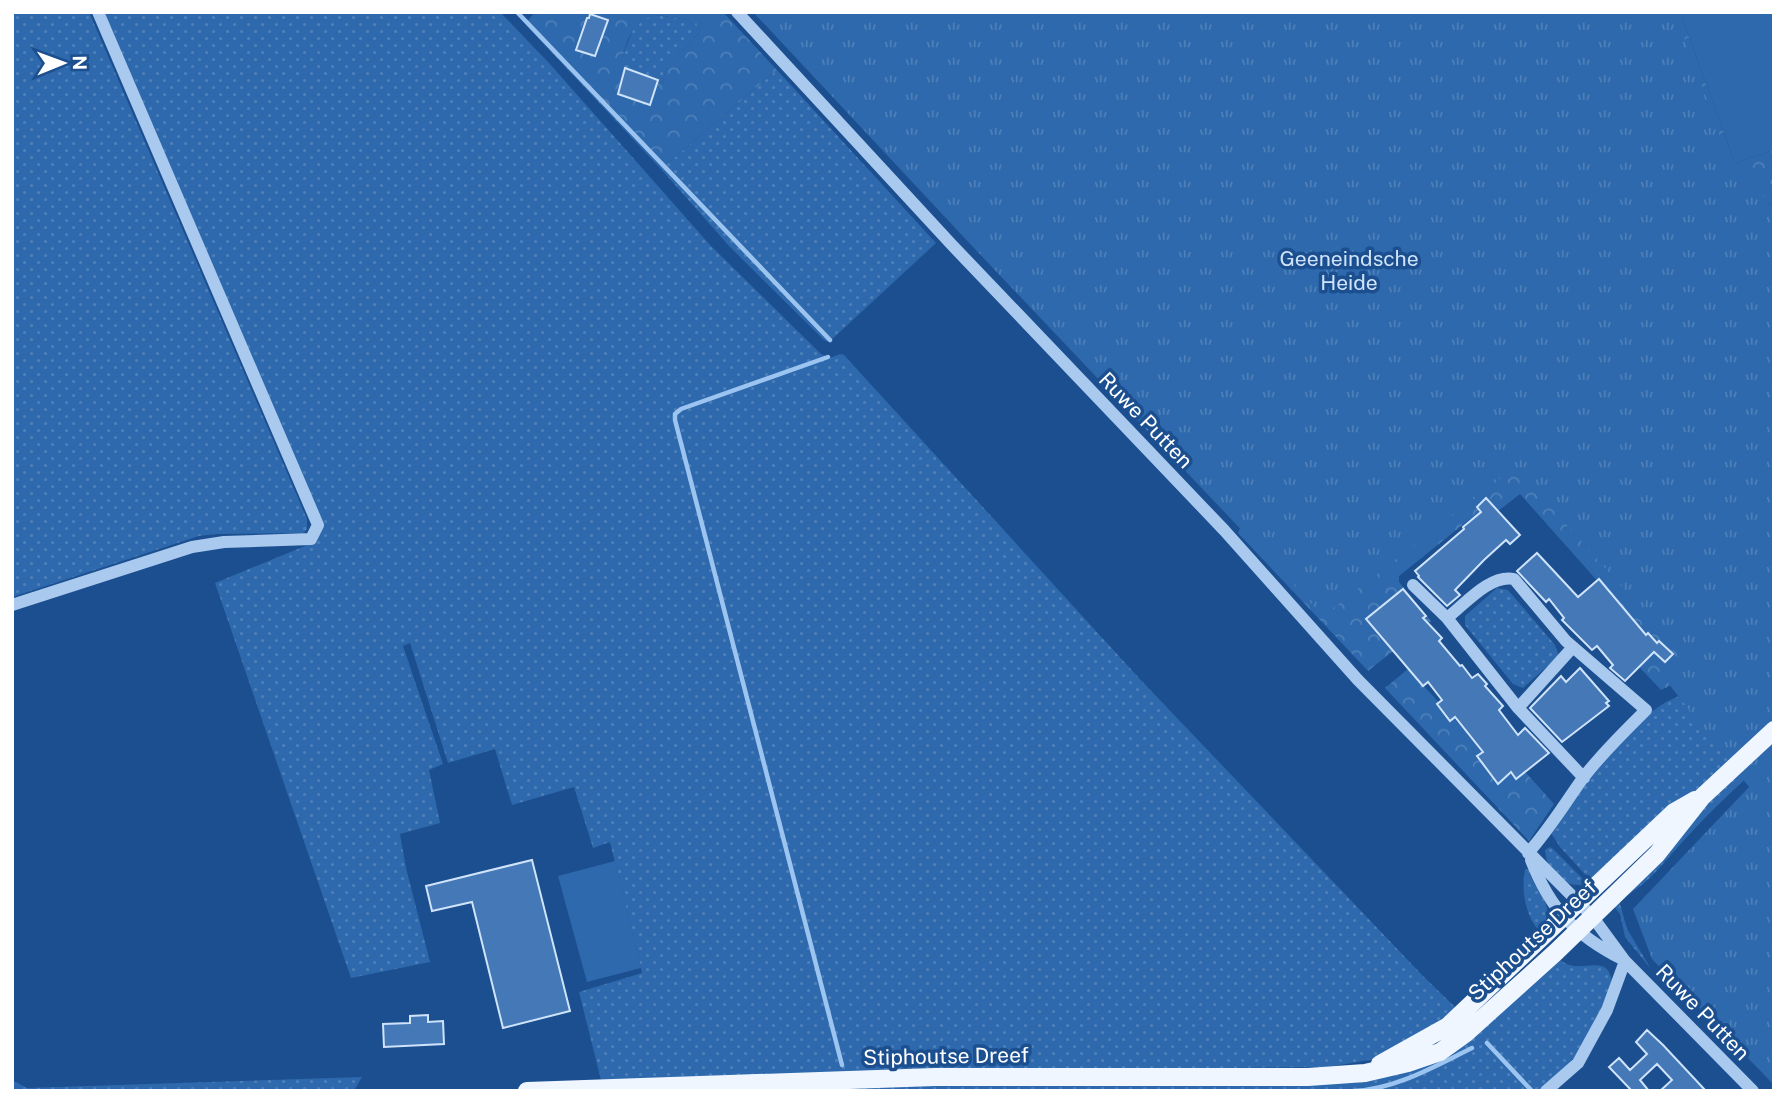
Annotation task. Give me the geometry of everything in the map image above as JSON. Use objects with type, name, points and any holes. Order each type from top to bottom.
[{"type":"main road","name":"Stiphoutse Dreef","points":[[527,1091],[935,1077],[1308,1077],[1365,1073],[1408,1063],[1440,1052],[1465,1034],[1556,952],[1657,855],[1702,797],[1774,730]]},
{"type":"main road","name":"Stiphoutse Dreef","points":[[1365,1073],[1448,1026],[1674,812],[1702,797]]},
{"type":"street","points":[[12,605],[192,547],[224,542],[311,539],[318,525],[97,12]]},
{"type":"street","name":"Ruwe Putten","points":[[737,12],[952,245],[1224,530],[1358,680],[1592,916],[1625,961],[1753,1091]]},
{"type":"street","points":[[1447,618],[1490,583],[1507,577],[1514,579],[1573,647],[1646,709],[1611,745],[1528,853]]},
{"type":"street","points":[[1413,584],[1447,618],[1518,708],[1584,778]]},
{"type":"street","points":[[1518,708],[1573,647]]},
{"type":"street","name":"Ruwe Putten","points":[[1528,853],[1541,887],[1563,917],[1601,948],[1625,961]]},
{"type":"street","points":[[1546,1091],[1578,1063],[1606,1010],[1625,961]]},
{"type":"green space","points":[[12,12],[89,12],[307,519],[307,530],[303,533],[199,536],[12,597]]},
{"type":"green space","points":[[104,12],[500,12],[549,63],[711,246],[821,354],[830,358],[844,355],[1138,677],[1456,1008],[1420,1037],[1375,1059],[1328,1067],[840,1072],[601,1080],[579,992],[642,973],[610,842],[593,848],[574,787],[512,805],[495,749],[448,763],[410,643],[403,646],[443,764],[429,770],[440,823],[400,834],[430,962],[351,978],[215,583],[317,541],[321,530]]},
{"type":"green space","points":[[535,12],[723,12],[777,70],[661,169],[525,24]],"holes":[[[657,15],[695,21],[700,32],[667,67],[662,83],[618,70],[630,35],[647,18]]]},
{"type":"green space","name":"Geeneindsche Heide","points":[[753,12],[1675,12],[1725,150],[1774,209],[1774,1085],[1652,959],[1633,909],[1749,787],[1665,679],[1688,661],[1515,467],[1323,616]]},
{"type":"green space","points":[[1648,12],[1680,12],[1735,163],[1774,150],[1774,208],[1710,145]]},
{"type":"green space","points":[[1680,12],[1774,12],[1774,150],[1735,163]]},
{"type":"green space","points":[[657,15],[695,21],[700,32],[667,67],[662,83],[617,70],[633,29],[641,19]]},
{"type":"green space","points":[[777,70],[936,243],[829,342],[729,246],[661,169]]},
{"type":"green space","points":[[1459,403],[1562,470],[1697,673],[1661,690],[1626,653],[1641,630],[1520,494],[1479,526],[1470,519],[1399,576],[1399,582],[1431,621],[1368,671],[1238,533],[1241,526]]},
{"type":"green space","points":[[1497,588],[1508,590],[1555,645],[1559,656],[1523,688],[1513,684],[1465,625],[1465,616]]},
{"type":"green space","points":[[1408,669],[1497,765],[1519,765],[1554,804],[1529,841],[1385,688]]},
{"type":"green space","points":[[1692,690],[1774,720],[1705,785],[1592,882],[1551,833],[1589,776],[1642,718],[1666,702]]},
{"type":"green space","points":[[1774,739],[1774,752],[1708,815],[1648,879],[1619,900],[1627,929],[1651,969],[1625,937],[1620,914],[1612,904],[1686,823]]},
{"type":"green space","points":[[1550,847],[1588,884],[1571,884],[1558,877],[1546,858],[1545,850]]},
{"type":"green space","points":[[615,861],[641,968],[587,982],[558,876]]},
{"type":"green space","points":[[1525,869],[1528,869],[1547,907],[1545,922],[1539,931],[1525,902]]},
{"type":"green space","points":[[1555,956],[1570,965],[1601,966],[1610,974],[1612,982],[1584,1043],[1564,1070],[1537,1091],[692,1091],[838,1086],[1349,1083],[1370,1080],[1411,1069]]},
{"type":"green space","points":[[362,1077],[355,1089],[12,1091],[12,1080],[27,1088]]},
{"type":"building","points":[[590,14],[608,20],[595,56],[576,50]]},
{"type":"building","points":[[625,68],[658,80],[650,105],[618,94]]},
{"type":"building","points":[[1486,498],[1520,535],[1510,544],[1506,540],[1484,560],[1455,590],[1460,595],[1447,606],[1415,571],[1481,512],[1477,507]]},
{"type":"building","points":[[1537,553],[1578,597],[1599,579],[1646,635],[1648,633],[1673,654],[1665,662],[1654,652],[1625,681],[1610,668],[1613,665],[1597,646],[1592,650],[1562,620],[1564,618],[1549,599],[1546,602],[1517,571]]},
{"type":"building","points":[[1403,589],[1426,616],[1423,618],[1442,638],[1439,641],[1460,666],[1462,665],[1472,678],[1478,674],[1487,684],[1485,686],[1503,706],[1499,710],[1518,735],[1525,728],[1549,753],[1516,779],[1511,772],[1498,784],[1477,756],[1483,752],[1455,717],[1450,721],[1437,704],[1442,700],[1428,682],[1423,686],[1366,619]]},
{"type":"building","points":[[1580,668],[1609,701],[1606,703],[1609,706],[1562,742],[1530,708],[1561,676],[1566,682]]},
{"type":"building","points":[[532,860],[570,1011],[503,1028],[472,902],[432,911],[426,886]]},
{"type":"building","points":[[428,1015],[428,1022],[443,1021],[444,1044],[384,1047],[383,1024],[410,1023],[410,1016]]},
{"type":"building","points":[[1647,1030],[1706,1091],[1660,1091],[1672,1080],[1657,1064],[1640,1080],[1649,1091],[1632,1091],[1609,1067],[1619,1058],[1630,1070],[1647,1054],[1636,1042]]},
{"type":"waterway","points":[[517,12],[830,340]]},
{"type":"waterway","points":[[828,357],[681,409],[675,414],[675,420],[842,1065]]},
{"type":"waterway","points":[[1487,1043],[1532,1091]]},
{"type":"waterway","points":[[1354,1091],[1400,1081],[1472,1048]]}]
